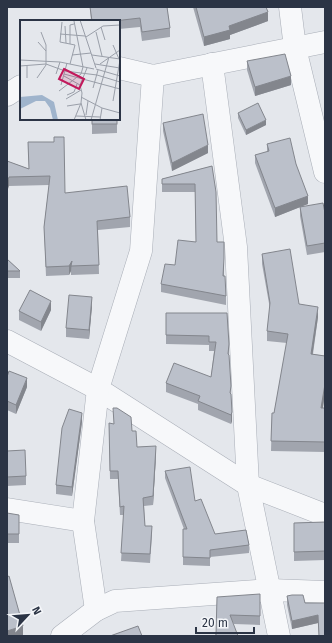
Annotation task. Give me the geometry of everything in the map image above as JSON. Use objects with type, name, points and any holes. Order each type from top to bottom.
[{"type":"street","points":[[290,7],[294,48],[325,172]]},
{"type":"street","points":[[120,68],[153,76],[325,42]]},
{"type":"street","points":[[212,64],[236,247],[248,485],[279,636]]},
{"type":"street","points":[[96,610],[82,521],[98,389],[140,251],[153,76]]},
{"type":"street","points":[[7,95],[20,87]]},
{"type":"street","points":[[7,341],[98,389],[248,485],[325,515]]},
{"type":"street","points":[[7,509],[82,521]]},
{"type":"street","points":[[62,636],[96,610],[115,601],[270,590],[325,592]]},
{"type":"building","points":[[90,7],[167,7],[170,28],[142,32],[140,18],[120,20],[92,20]]},
{"type":"building","points":[[196,7],[266,7],[268,12],[229,26],[230,30],[204,37]]},
{"type":"building","points":[[285,54],[291,76],[255,87],[247,61]]},
{"type":"building","points":[[258,103],[266,120],[246,130],[238,113]]},
{"type":"building","points":[[203,114],[208,145],[172,163],[163,123]]},
{"type":"building","points":[[92,120],[117,120],[117,124],[92,124]]},
{"type":"building","points":[[54,137],[64,137],[65,193],[127,186],[130,217],[97,221],[99,265],[71,266],[72,261],[69,266],[46,267],[44,227],[50,176],[9,177],[7,183],[7,161],[29,169],[28,142],[54,142]]},
{"type":"building","points":[[290,138],[296,164],[308,196],[275,208],[255,155],[269,151],[267,144]]},
{"type":"building","points":[[212,166],[216,192],[217,242],[224,242],[223,276],[225,276],[226,296],[161,284],[165,264],[175,265],[178,240],[196,242],[195,184],[162,184],[162,179]]},
{"type":"building","points":[[323,203],[325,213],[325,243],[307,246],[300,207]]},
{"type":"building","points":[[290,249],[299,304],[318,307],[311,354],[325,356],[325,384],[321,408],[325,408],[325,442],[271,441],[272,413],[274,413],[288,334],[267,331],[270,303],[262,254]]},
{"type":"building","points":[[7,259],[20,271],[7,271]]},
{"type":"building","points":[[30,290],[51,301],[41,322],[19,311]]},
{"type":"building","points":[[69,295],[92,297],[89,330],[66,328]]},
{"type":"building","points":[[166,313],[227,313],[231,415],[198,401],[200,396],[166,383],[174,363],[211,377],[216,342],[209,342],[209,336],[166,335]]},
{"type":"building","points":[[9,371],[27,378],[16,405],[7,401],[7,377]]},
{"type":"building","points":[[113,408],[117,408],[131,417],[132,431],[136,431],[137,447],[156,446],[153,496],[143,498],[145,526],[152,526],[150,554],[121,553],[124,506],[120,507],[118,471],[110,471],[109,423],[114,424]]},
{"type":"building","points":[[69,409],[82,413],[72,487],[56,485],[62,428]]},
{"type":"building","points":[[25,450],[26,476],[7,477],[7,451]]},
{"type":"building","points":[[190,467],[195,501],[201,499],[215,534],[246,530],[249,545],[210,550],[210,558],[183,557],[183,529],[187,529],[165,471]]},
{"type":"building","points":[[7,513],[19,515],[19,534],[7,534]]},
{"type":"building","points":[[325,522],[325,551],[294,552],[294,523]]},
{"type":"building","points":[[9,576],[23,626],[7,631],[7,577]]},
{"type":"building","points":[[260,594],[260,616],[230,615],[238,636],[213,636],[216,635],[217,597]]},
{"type":"building","points":[[303,595],[305,603],[325,603],[325,636],[319,636],[318,615],[292,621],[287,596]]},
{"type":"building","points":[[138,626],[142,636],[110,636]]}]
